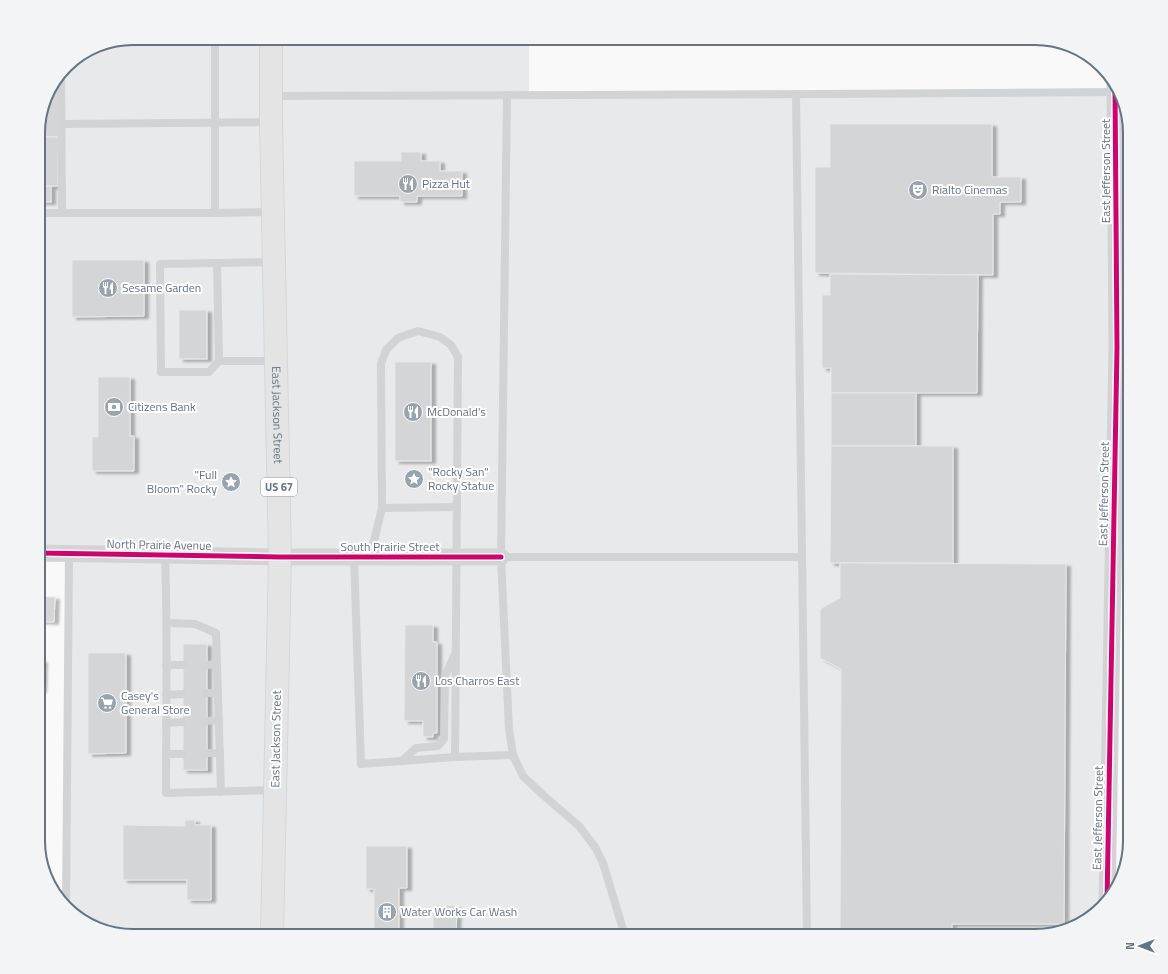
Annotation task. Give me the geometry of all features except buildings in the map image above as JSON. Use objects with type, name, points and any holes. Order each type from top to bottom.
[{"type":"highway","name":"East Jackson Street","points":[[271,45],[271,122],[280,557],[272,929]]},
{"type":"street","name":"East Jefferson Street","points":[[1107,891],[1117,348],[1115,98]]},
{"type":"street","name":"North Prairie Avenue","points":[[45,553],[280,557]]},
{"type":"street","name":"South Prairie Street","points":[[280,557],[501,557]]},
{"type":"lane","points":[[215,45],[215,213]]},
{"type":"lane","points":[[61,82],[62,213]]},
{"type":"lane","points":[[271,96],[796,94],[1111,89]]},
{"type":"lane","points":[[796,94],[808,929]]},
{"type":"lane","points":[[507,95],[501,557],[509,729],[513,755],[523,776],[579,826],[595,847],[603,863],[624,929]]},
{"type":"lane","points":[[62,124],[271,122]]},
{"type":"lane","points":[[45,213],[273,212]]},
{"type":"lane","points":[[218,263],[218,361],[208,372],[161,372],[160,264],[274,262]]},
{"type":"lane","points":[[455,757],[458,357],[452,345],[440,337],[418,331],[398,338],[386,350],[381,364],[382,508],[362,557],[361,764],[402,760],[513,755]]},
{"type":"lane","points":[[218,361],[276,361]]},
{"type":"lane","points":[[382,508],[457,507]]},
{"type":"lane","points":[[66,898],[69,554]]},
{"type":"lane","points":[[165,555],[168,623],[166,665],[166,793],[275,790]]},
{"type":"lane","points":[[501,557],[802,557]]},
{"type":"lane","points":[[168,623],[195,624],[216,633],[221,792]]},
{"type":"lane","points":[[402,760],[416,748],[438,746],[444,739],[445,676],[456,649]]},
{"type":"lane","points":[[208,665],[217,664]]},
{"type":"lane","points":[[166,665],[183,665]]},
{"type":"lane","points":[[208,693],[218,693]]},
{"type":"lane","points":[[166,695],[183,694]]},
{"type":"lane","points":[[208,721],[219,720]]},
{"type":"lane","points":[[166,723],[183,722]]},
{"type":"lane","points":[[208,753],[220,753]]},
{"type":"lane","points":[[166,754],[183,754]]},
{"type":"shaded area","points":[[128,45],[529,45],[529,94],[1112,92],[1115,98],[1105,894],[1088,911],[1074,920],[1057,926],[1035,929],[128,929],[94,920],[75,907],[66,898],[69,554],[45,553],[45,128],[50,105],[60,84],[80,63],[100,52]]},
{"type":"cycle path","points":[[1107,891],[1117,348],[1115,98]]},
{"type":"cycle path","points":[[45,553],[280,557],[501,557]]},
{"type":"place","name":"Pizza Hut","points":[[408,184]]},
{"type":"place","name":"Rialto Cinemas","points":[[918,190]]},
{"type":"place","name":"Sesame Garden","points":[[108,288]]},
{"type":"place","name":"Citizens Bank","points":[[114,407]]},
{"type":"place","name":"McDonald's","points":[[413,412]]},
{"type":"place","name":"\"Rocky San\" Rocky Statue","points":[[414,479]]},
{"type":"place","name":"\"Full Bloom\" Rocky","points":[[231,482]]},
{"type":"place","name":"Los Charros East","points":[[421,681]]},
{"type":"place","name":"Casey's General Store","points":[[107,703]]},
{"type":"place","name":"Water Works Car Wash","points":[[387,912]]}]
